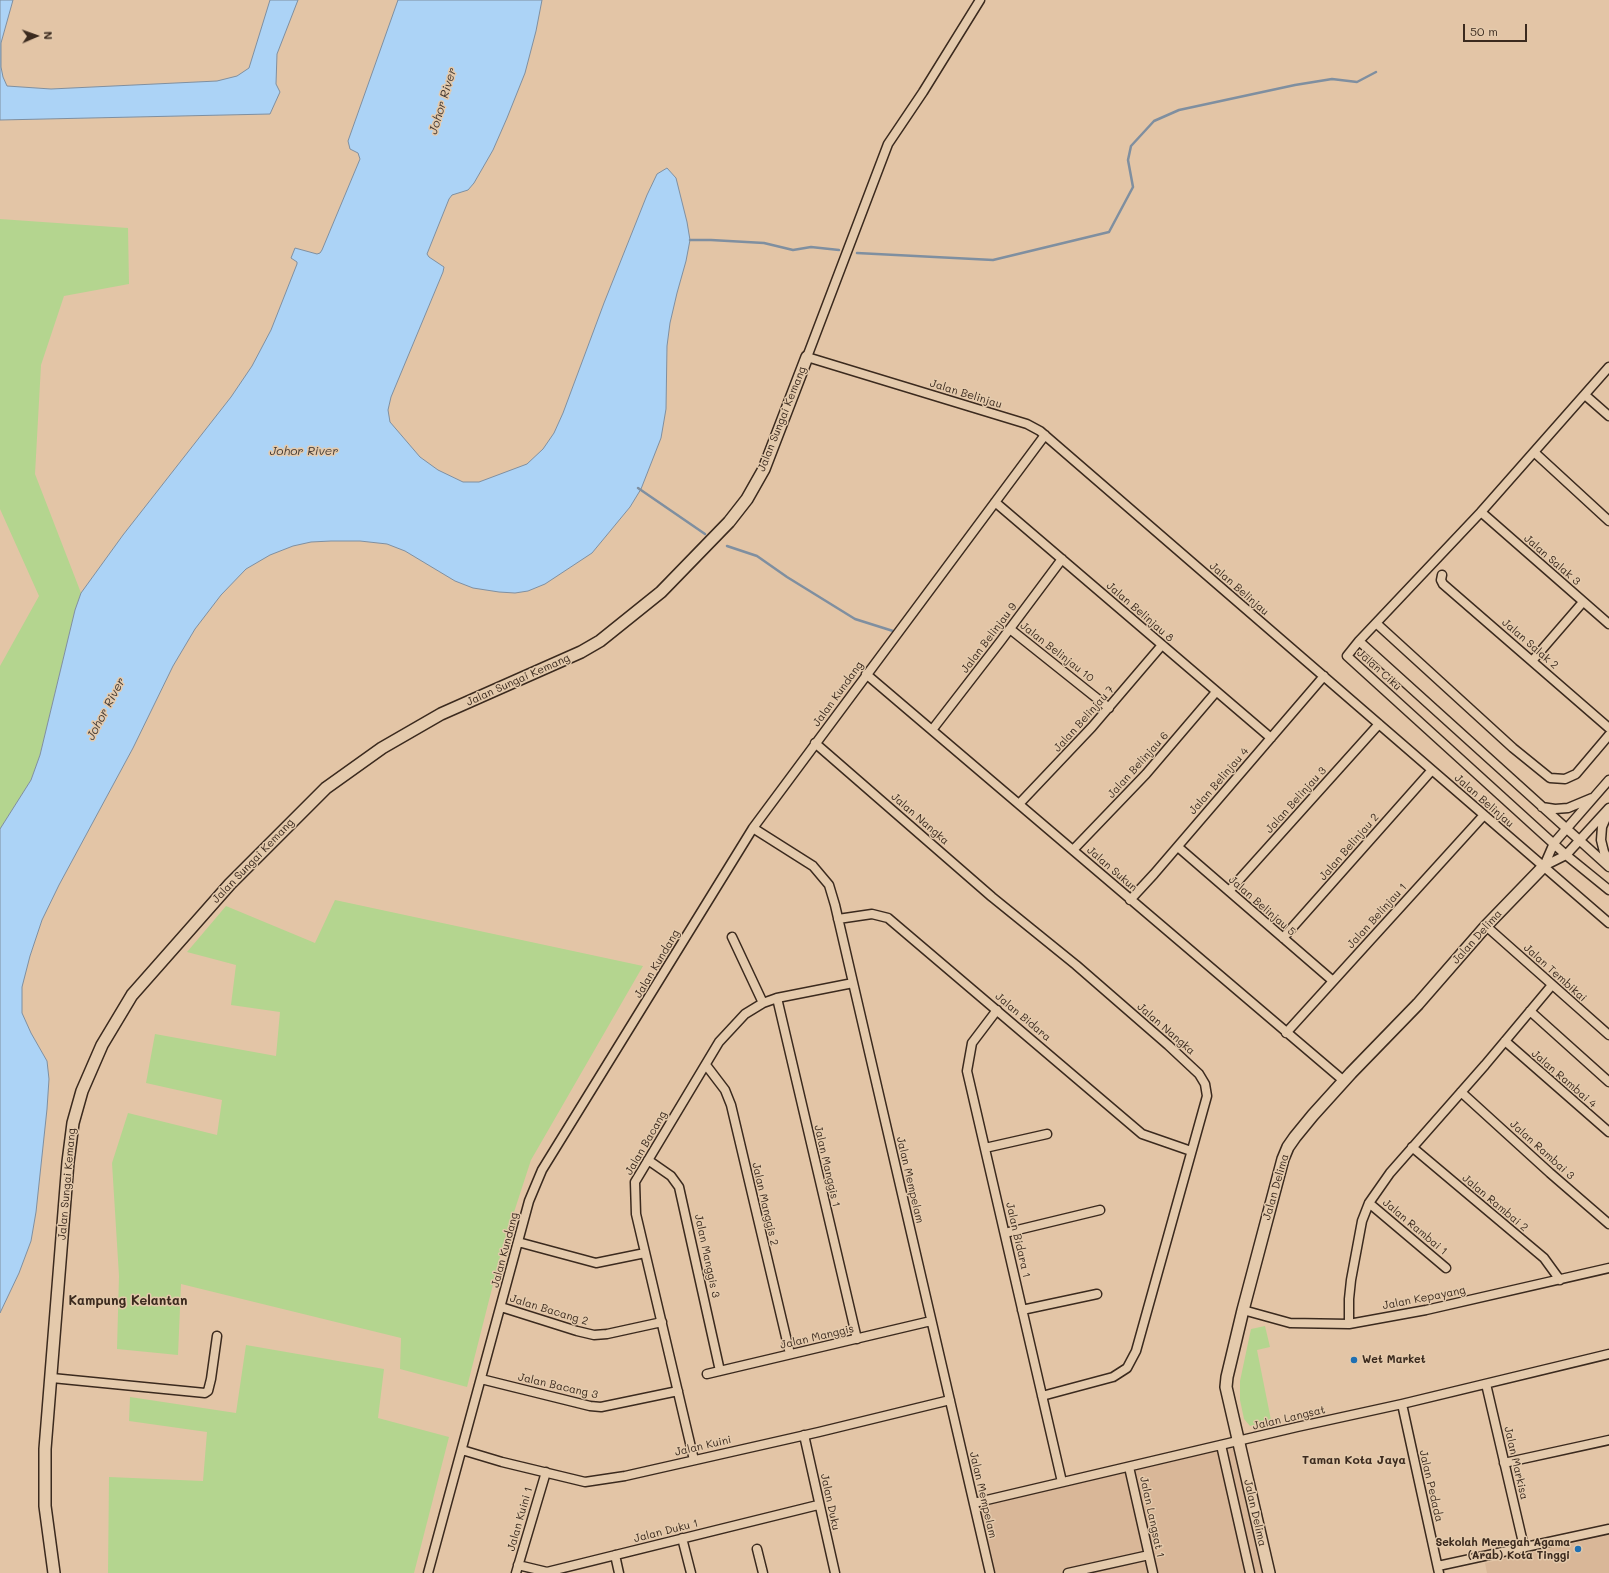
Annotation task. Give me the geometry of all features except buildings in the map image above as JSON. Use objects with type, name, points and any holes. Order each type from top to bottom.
[{"type":"street","points":[[807,357],[888,144],[923,92],[980,0]]},
{"type":"street","name":"Jalan Belinjau","points":[[807,357],[1027,424],[1045,435],[1609,923]]},
{"type":"street","name":"Jalan Sungai Kemang","points":[[54,1573],[45,1506],[45,1449],[52,1378],[68,1162],[73,1124],[82,1090],[102,1045],[132,994],[230,884],[326,788],[382,748],[441,714],[581,652],[600,641],[661,592],[729,522],[747,499],[764,469],[807,357]]},
{"type":"street","points":[[1359,641],[1481,512],[1609,367]]},
{"type":"street","points":[[1585,395],[1609,416]]},
{"type":"street","name":"Jalan Kundang","points":[[428,1573],[529,1201],[542,1170],[753,828],[1045,435]]},
{"type":"street","points":[[1534,452],[1609,521]]},
{"type":"street","name":"Jalan Belinjau 8","points":[[995,502],[1271,738]]},
{"type":"street","name":"Jalan Salak 3","points":[[1481,512],[1609,624]]},
{"type":"street","name":"Jalan Belinjau 9","points":[[932,730],[1062,559]]},
{"type":"street","name":"Jalan Salak 2","points":[[1442,575],[1441,580],[1443,584],[1609,728]]},
{"type":"street","points":[[1532,661],[1584,602]]},
{"type":"street","points":[[1376,623],[1513,748],[1550,778],[1565,779],[1576,774],[1609,735]]},
{"type":"street","name":"Jalan Belinjau 10","points":[[1010,629],[1109,708]]},
{"type":"street","name":"Jalan Ciku","points":[[1609,867],[1359,641],[1346,656],[1566,855],[1609,890]]},
{"type":"street","name":"Jalan Belinjau 7","points":[[1019,804],[1092,727],[1162,645]]},
{"type":"street","name":"Jalan Sukun","points":[[866,674],[1344,1082]]},
{"type":"street","name":"Jalan Belinjau 4","points":[[1130,900],[1178,847],[1324,676]]},
{"type":"street","name":"Jalan Belinjau 6","points":[[1073,850],[1146,774],[1216,692]]},
{"type":"street","name":"Jalan Belinjau 3","points":[[1229,891],[1379,724]]},
{"type":"street","name":"Jalan Nangka","points":[[815,743],[992,897],[1076,965],[1199,1074],[1205,1084],[1206,1096],[1185,1179],[1136,1351],[1127,1368],[1113,1377],[1042,1396]]},
{"type":"street","name":"Jalan Belinjau 2","points":[[1283,938],[1432,770]]},
{"type":"street","name":"Jalan Delima","points":[[1544,866],[1554,844],[1609,780]]},
{"type":"street","points":[[1541,807],[1555,809],[1568,808],[1576,806],[1596,795]]},
{"type":"street","points":[[1609,809],[1602,827],[1604,852],[1609,860]]},
{"type":"street","name":"Jalan Delima","points":[[1269,1573],[1226,1387],[1226,1377],[1283,1159],[1288,1146],[1313,1115],[1418,1004],[1486,926],[1544,866],[1566,855],[1609,809]]},
{"type":"street","name":"Jalan Belinjau 1","points":[[1286,1033],[1484,815]]},
{"type":"street","name":"Jalan Mempelam","points":[[753,828],[813,866],[829,885],[990,1573]]},
{"type":"street","name":"Jalan Belinjau 5","points":[[1178,847],[1333,981]]},
{"type":"street","name":"Jalan Bidara","points":[[838,919],[872,914],[888,918],[1142,1134],[1191,1151]]},
{"type":"street","name":"Jalan Tembikai","points":[[1486,926],[1609,1036]]},
{"type":"street","points":[[732,937],[764,1003]]},
{"type":"street","name":"Jalan Bacang","points":[[694,1460],[636,1214],[635,1182],[719,1042],[745,1014],[764,1003],[777,998],[853,983]]},
{"type":"street","points":[[1349,1324],[1351,1280],[1362,1221],[1370,1203],[1390,1173],[1552,985]]},
{"type":"street","name":"Jalan Manggis 1","points":[[777,998],[857,1339]]},
{"type":"street","name":"Jalan Bidara 1","points":[[997,1010],[972,1043],[968,1071],[1062,1482]]},
{"type":"street","points":[[1530,1011],[1609,1082]]},
{"type":"street","name":"Jalan Rambai 4","points":[[1505,1041],[1609,1132]]},
{"type":"street","name":"Jalan Manggis 2","points":[[706,1065],[726,1090],[731,1105],[790,1354]]},
{"type":"street","name":"Jalan Rambai 3","points":[[1461,1092],[1550,1173],[1609,1224]]},
{"type":"street","points":[[985,1148],[1047,1134]]},
{"type":"street","name":"Jalan Rambai 2","points":[[1412,1147],[1544,1258],[1560,1280]]},
{"type":"street","name":"Jalan Manggis 3","points":[[648,1160],[671,1176],[679,1187],[720,1371]]},
{"type":"street","name":"Jalan Rambai 1","points":[[1370,1203],[1446,1268]]},
{"type":"street","points":[[1005,1233],[1100,1210]]},
{"type":"street","points":[[518,1242],[596,1263],[645,1253]]},
{"type":"street","name":"Jalan Kepayang","points":[[1243,1310],[1290,1323],[1349,1324],[1426,1310],[1609,1268]]},
{"type":"street","points":[[1022,1310],[1097,1294]]},
{"type":"street","name":"Jalan Bacang 2","points":[[501,1307],[594,1335],[607,1334],[662,1322]]},
{"type":"street","name":"Jalan Manggis","points":[[707,1374],[931,1321]]},
{"type":"street","points":[[52,1378],[205,1393],[208,1391],[211,1379],[217,1336]]},
{"type":"street","name":"Jalan Langsat","points":[[974,1503],[1402,1404],[1609,1354]]},
{"type":"street","name":"Jalan Bacang 3","points":[[481,1379],[590,1406],[601,1407],[678,1391]]},
{"type":"street","name":"Jalan Markisa","points":[[1486,1384],[1524,1547]]},
{"type":"street","name":"Jalan Kuini","points":[[462,1450],[586,1482],[625,1476],[950,1400]]},
{"type":"street","name":"Jalan Pedada","points":[[1402,1404],[1439,1570]]},
{"type":"street","name":"Jalan Duku","points":[[804,1435],[834,1573]]},
{"type":"street","points":[[1504,1464],[1609,1440]]},
{"type":"street","name":"Jalan Delima","points":[[1221,1445],[1250,1573]]},
{"type":"street","name":"Jalan Langsat 1","points":[[1130,1467],[1153,1573]]},
{"type":"street","name":"Jalan Kuini 1","points":[[517,1569],[546,1472]]},
{"type":"street","name":"Jalan Duku 1","points":[[517,1569],[547,1572],[818,1505]]},
{"type":"street","points":[[1439,1570],[1524,1547],[1609,1529]]},
{"type":"street","points":[[682,1538],[691,1573]]},
{"type":"street","points":[[757,1549],[763,1573]]},
{"type":"street","points":[[615,1555],[620,1573]]},
{"type":"street","points":[[1068,1573],[1149,1555]]},
{"type":"shaded area","points":[[1243,1437],[1275,1573],[986,1573],[970,1501]]},
{"type":"shaded area","name":"Sekolah Menegah Agama (Arab) Kota Tinggi","points":[[1609,1535],[1609,1573],[1487,1573],[1485,1563]]},
{"type":"green space","points":[[0,219],[128,228],[129,284],[64,296],[41,365],[35,474],[81,593],[75,610],[40,755],[31,780],[0,829],[0,666],[39,596],[0,509]]},
{"type":"green space","points":[[335,900],[643,966],[531,1160],[502,1249],[467,1387],[400,1369],[401,1338],[181,1284],[178,1355],[117,1349],[119,1276],[112,1163],[128,1113],[217,1135],[222,1100],[146,1083],[155,1034],[276,1056],[280,1012],[231,1005],[236,965],[187,952],[226,906],[315,943]]},
{"type":"green space","points":[[1265,1326],[1270,1347],[1257,1350],[1271,1420],[1250,1426],[1244,1419],[1240,1400],[1240,1381],[1251,1329]]},
{"type":"green space","points":[[246,1345],[384,1369],[378,1418],[449,1437],[414,1573],[108,1573],[109,1477],[203,1481],[207,1432],[129,1421],[130,1397],[236,1413]]},
{"type":"water","points":[[0,0],[13,0],[1,43],[1,67],[7,86],[51,89],[217,81],[237,76],[249,68],[270,0],[298,0],[277,54],[276,84],[280,92],[270,114],[0,120]]},
{"type":"water","name":"Johor River","points":[[398,0],[542,0],[525,73],[493,150],[474,183],[468,190],[452,195],[449,199],[427,254],[444,267],[443,272],[391,397],[388,410],[390,422],[420,457],[438,470],[463,482],[479,482],[527,464],[543,449],[554,433],[647,195],[657,174],[667,168],[676,178],[690,240],[670,323],[667,346],[666,409],[661,438],[641,489],[630,507],[592,553],[545,584],[528,591],[515,593],[473,588],[455,581],[405,551],[387,544],[360,541],[311,542],[293,546],[270,555],[246,569],[221,595],[195,629],[173,666],[133,748],[59,885],[42,920],[30,956],[22,987],[22,1013],[31,1033],[47,1061],[49,1079],[47,1109],[36,1212],[31,1241],[19,1273],[0,1313],[0,829],[31,780],[40,755],[75,610],[81,593],[123,535],[231,397],[252,366],[271,330],[297,264],[297,262],[291,258],[295,248],[317,254],[322,250],[360,159],[358,153],[350,149],[348,141]]},
{"type":"waterway","points":[[857,253],[993,260],[1109,232],[1133,187],[1128,160],[1131,146],[1154,121],[1179,110],[1295,85],[1332,79],[1357,82],[1376,72]]},
{"type":"waterway","points":[[690,240],[764,243],[793,250],[811,247],[839,250]]},
{"type":"waterway","points":[[638,488],[705,534]]},
{"type":"waterway","points":[[727,546],[757,556],[787,577],[855,619],[893,631]]},
{"type":"place","name":"Wet Market","points":[[1354,1360]]},
{"type":"place","name":"Sekolah Menegah Agama (Arab) Kota Tinggi","points":[[1578,1549]]},
{"type":"district","name":"Kampung Kelantan","points":[[128,1301]]},
{"type":"district","name":"Taman Kota Jaya","points":[[1354,1460]]}]
